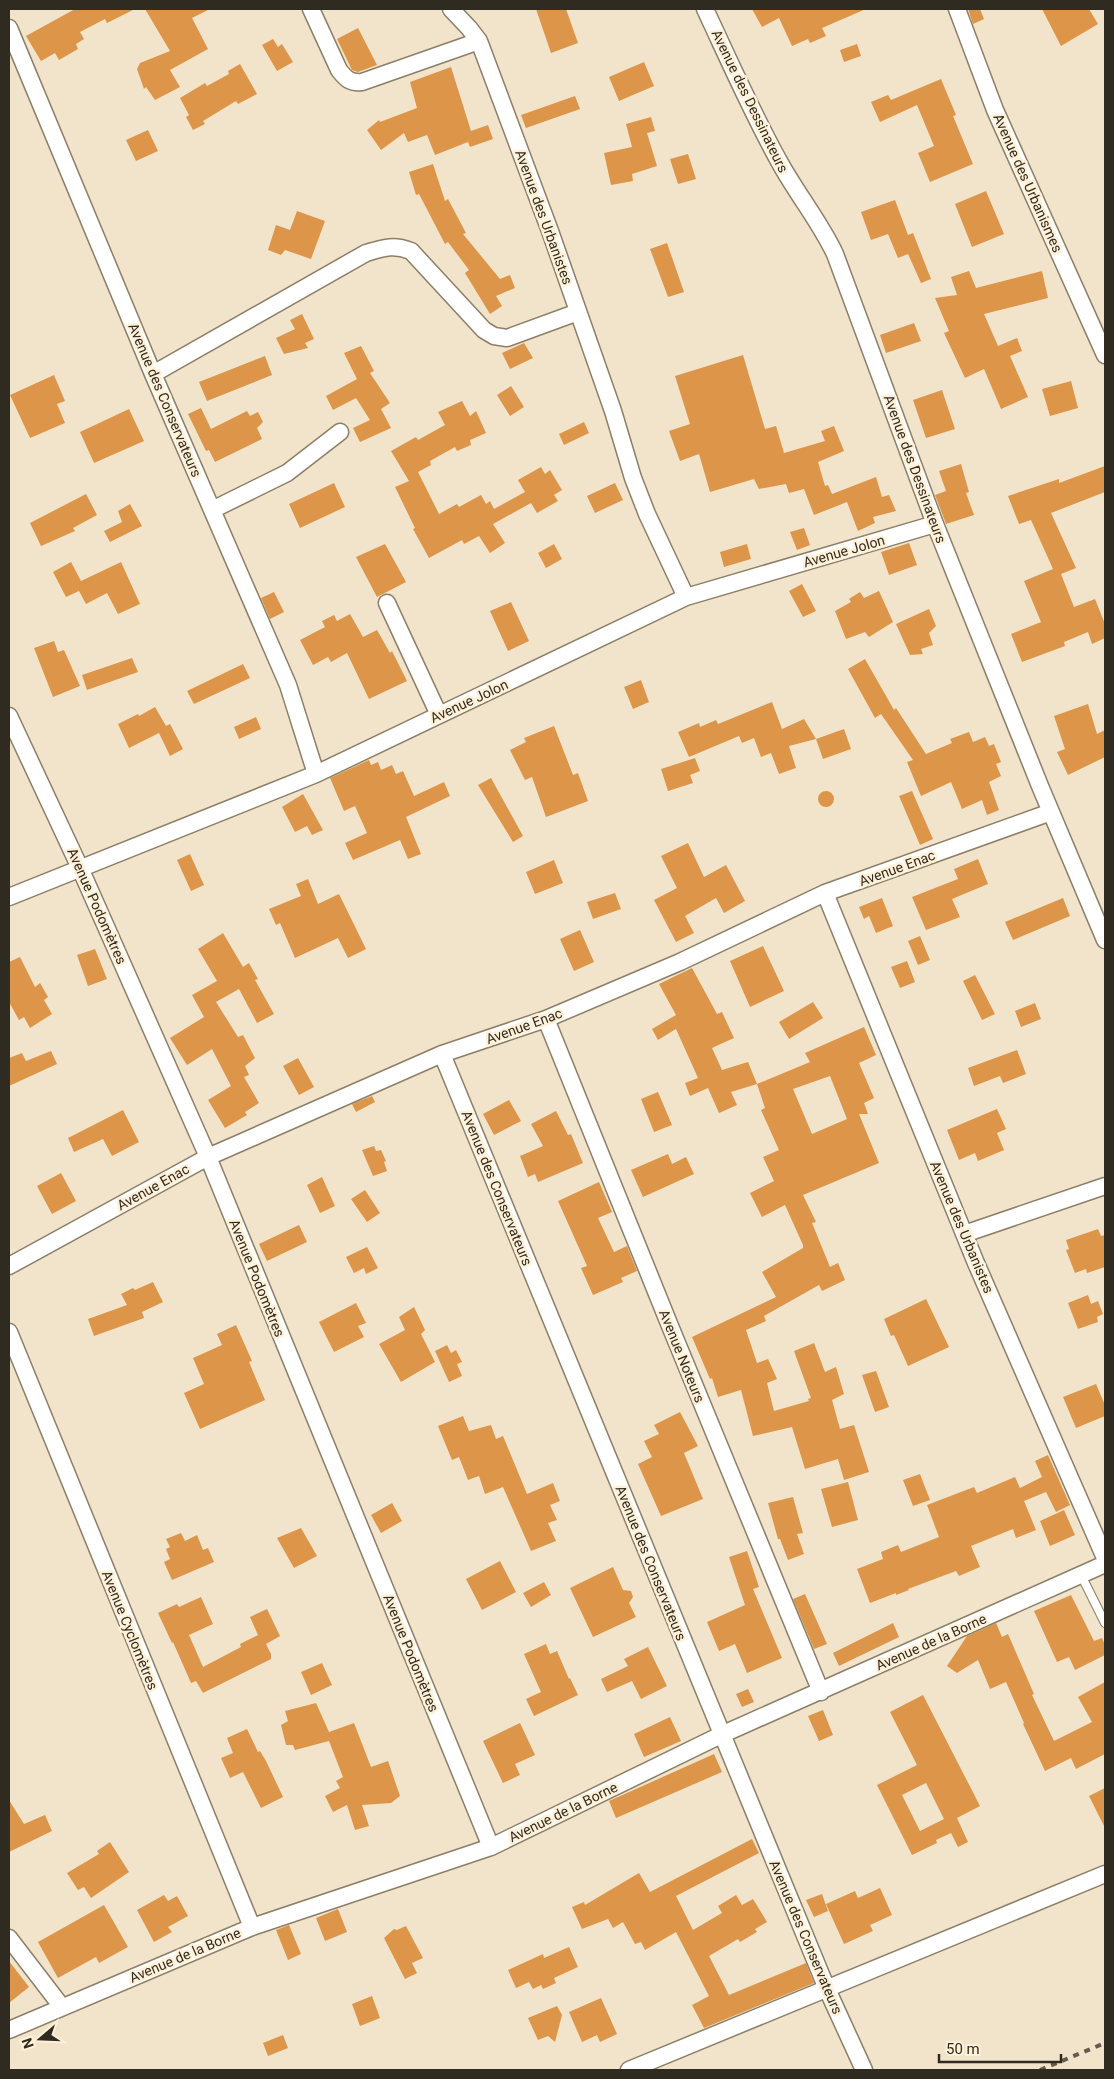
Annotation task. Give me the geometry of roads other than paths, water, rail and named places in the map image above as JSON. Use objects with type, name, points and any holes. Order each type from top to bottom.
[{"type":"street","points":[[311,9],[339,70],[349,81],[354,82],[362,82],[479,41]]},
{"type":"street","name":"Avenue des Urbanistes","points":[[451,9],[479,41],[550,230],[613,411],[633,478],[647,514],[686,598]]},
{"type":"street","name":"Avenue des Dessinateurs","points":[[705,9],[770,146],[806,206],[824,230],[836,254],[935,524],[1105,940]]},
{"type":"street","name":"Avenue des Urbanismes","points":[[957,9],[995,110],[1105,355]]},
{"type":"street","name":"Avenue des Conservateurs","points":[[9,28],[153,374],[288,685],[316,774]]},
{"type":"street","points":[[153,374],[366,253],[385,247],[399,246],[411,250],[484,330],[494,336],[507,338],[578,312]]},
{"type":"street","points":[[212,510],[287,473],[340,432]]},
{"type":"street","name":"Avenue Jolon","points":[[9,896],[316,774],[686,598],[935,524]]},
{"type":"street","points":[[387,603],[439,715]]},
{"type":"street","name":"Avenue Podomètres","points":[[9,716],[80,868],[208,1157],[491,1847]]},
{"type":"street","name":"Avenue Enac","points":[[9,1266],[208,1157],[442,1054],[546,1019],[680,962],[825,893],[1052,812]]},
{"type":"street","name":"Avenue des Urbanistes","points":[[825,893],[964,1234],[1105,1558]]},
{"type":"street","name":"Avenue Noteurs","points":[[546,1019],[821,1692]]},
{"type":"street","name":"Avenue des Conservateurs","points":[[442,1054],[826,1989],[864,2070]]},
{"type":"street","points":[[964,1234],[1105,1186]]},
{"type":"street","name":"Avenue Cyclomètres","points":[[9,1332],[252,1927]]},
{"type":"street","name":"Avenue de la Borne","points":[[9,2030],[252,1927],[491,1847],[722,1735],[1105,1564]]},
{"type":"street","points":[[629,2070],[1105,1874]]},
{"type":"street","points":[[9,1938],[62,2007]]},
{"type":"lane","points":[[1081,1575],[1105,1623]]},
{"type":"railway","points":[[1040,2070],[1105,2043]]}]
